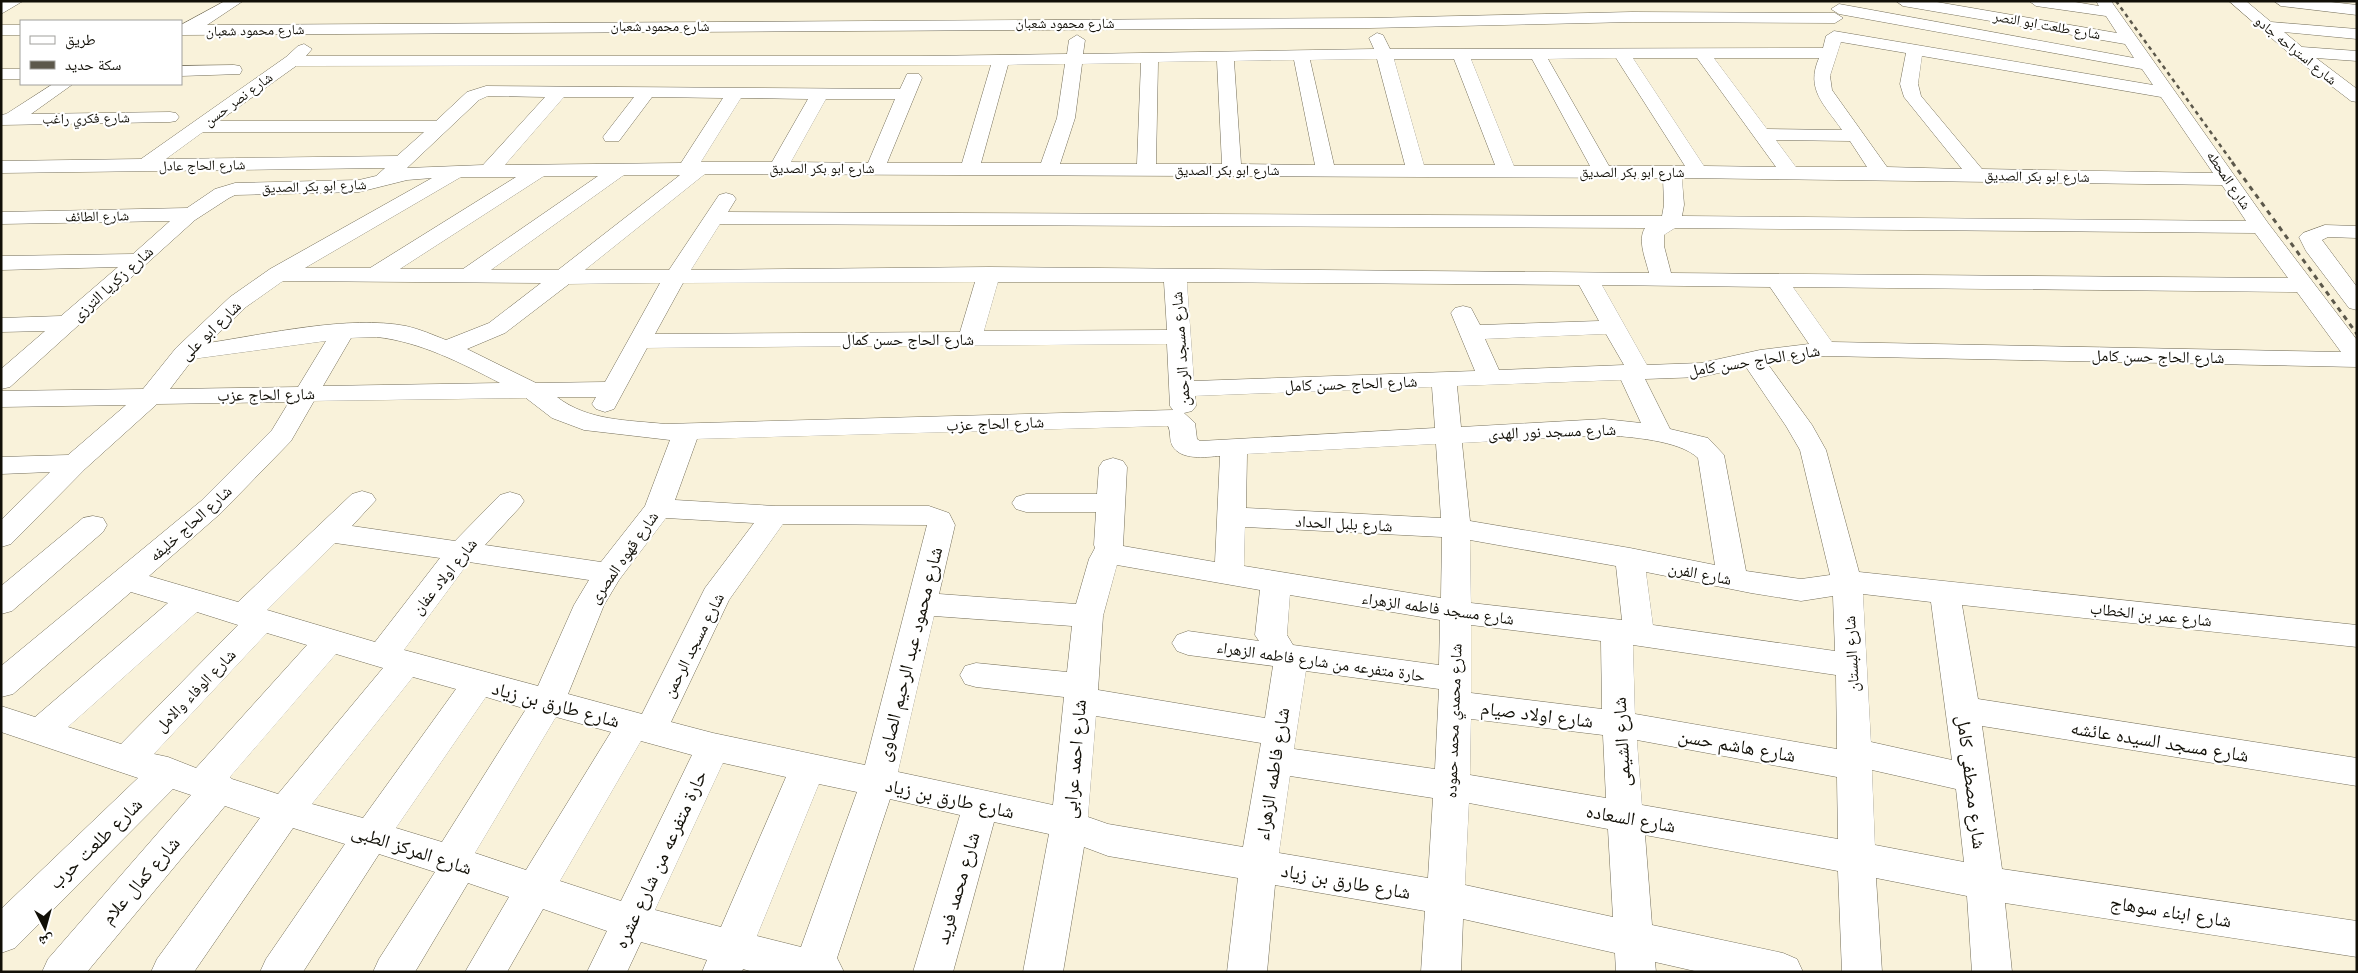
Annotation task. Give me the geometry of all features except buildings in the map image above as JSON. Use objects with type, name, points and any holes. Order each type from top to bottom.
[{"type":"street","points":[[1,9],[16,1]]},
{"type":"street","points":[[185,30],[236,1]]},
{"type":"street","points":[[1618,1],[1632,17]]},
{"type":"street","name":"شارع طلعت ابو النصر","points":[[1903,1],[2131,40]]},
{"type":"street","points":[[2036,1],[2107,7]]},
{"type":"street","name":"شارع استراحه جادو","points":[[2236,1],[2297,52],[2357,97]]},
{"type":"street","points":[[2281,1],[2357,10]]},
{"type":"street","name":"شارع المحطه","points":[[2107,7],[2261,227],[2357,358]]},
{"type":"street","points":[[1139,23],[1149,11]]},
{"type":"street","points":[[1837,16],[1915,50],[2169,93]]},
{"type":"street","points":[[1837,16],[1832,48],[1828,52],[1820,74],[1822,90],[1881,173]]},
{"type":"street","points":[[1837,16],[2147,65]]},
{"type":"street","name":"شارع محمود شعبان","points":[[185,30],[1080,23],[1370,23],[1632,17],[1837,16]]},
{"type":"street","points":[[1581,18],[1595,53]]},
{"type":"street","points":[[1049,169],[1066,118],[1080,23]]},
{"type":"street","points":[[1370,23],[1384,54],[1416,171]]},
{"type":"street","points":[[2265,26],[2357,34]]},
{"type":"street","name":"شارع نصر حسن","points":[[144,166],[292,61],[302,53],[307,44],[328,29]]},
{"type":"street","points":[[1,30],[20,30]]},
{"type":"street","points":[[1915,50],[1909,84],[1913,98],[1977,175]]},
{"type":"street","points":[[1701,52],[1791,173]]},
{"type":"street","points":[[292,61],[1000,60],[1460,53],[1828,52]]},
{"type":"street","points":[[2297,52],[2357,56]]},
{"type":"street","points":[[1460,53],[1507,171]]},
{"type":"street","points":[[1537,53],[1603,172]]},
{"type":"street","points":[[1621,53],[1699,172]]},
{"type":"street","points":[[1301,55],[1326,170]]},
{"type":"street","points":[[1225,56],[1232,170]]},
{"type":"street","points":[[1146,170],[1150,57]]},
{"type":"street","points":[[875,168],[920,60]]},
{"type":"street","points":[[970,169],[1000,60]]},
{"type":"street","points":[[182,71],[234,70]]},
{"type":"street","points":[[1,74],[20,74]]},
{"type":"street","points":[[2335,82],[2357,83]]},
{"type":"street","points":[[6,120],[62,85]]},
{"type":"street","points":[[489,172],[560,92]]},
{"type":"street","points":[[612,137],[647,92]]},
{"type":"street","points":[[382,182],[479,93],[736,92],[906,94]]},
{"type":"street","points":[[446,349],[497,328],[564,277],[694,168],[736,92]]},
{"type":"street","points":[[778,168],[820,93]]},
{"type":"street","name":"شارع فكري راغب","points":[[6,120],[170,117]]},
{"type":"street","points":[[199,127],[441,126]]},
{"type":"street","points":[[1762,134],[1856,136]]},
{"type":"street","name":"شارع الحاج عادل","points":[[1,168],[402,162]]},
{"type":"street","name":"شارع ابو بكر الصديق","points":[[227,190],[359,186],[382,182],[407,174],[694,168],[1881,173],[2229,179]]},
{"type":"street","points":[[468,276],[619,170]]},
{"type":"street","points":[[376,275],[539,171]]},
{"type":"street","name":"شارع ابو على","points":[[1,537],[12,516],[75,464],[151,396],[185,353],[214,322],[278,274],[457,172]]},
{"type":"street","points":[[1671,222],[1674,205],[1672,172]]},
{"type":"street","name":"شارع زكريا الترزى","points":[[1,382],[193,214],[227,190]]},
{"type":"street","points":[[593,424],[614,389],[638,341],[726,198]]},
{"type":"street","name":"شارع الطائف","points":[[1,218],[193,214]]},
{"type":"street","points":[[715,218],[1671,222],[2261,227]]},
{"type":"street","points":[[1662,279],[1653,246],[1653,232],[1671,222]]},
{"type":"street","points":[[2357,232],[2325,231],[2310,237],[2327,264],[2357,303]]},
{"type":"street","points":[[1,263],[139,260]]},
{"type":"street","points":[[2327,264],[2357,268]]},
{"type":"street","points":[[278,274],[564,277],[989,274],[1175,275],[2304,285]]},
{"type":"street","points":[[970,339],[989,274]]},
{"type":"street","name":"شارع مسجد الرحمن","points":[[1175,275],[1184,414],[1179,420]]},
{"type":"street","points":[[1587,279],[1614,327],[1660,435]]},
{"type":"street","points":[[1776,279],[1825,349]]},
{"type":"street","points":[[1490,378],[1467,322],[1614,327]]},
{"type":"street","points":[[1,325],[68,323]]},
{"type":"street","name":"شارع الحاج عزب","points":[[185,353],[342,331],[376,330],[406,333],[472,359],[531,390],[562,413],[593,424],[686,432],[1173,418],[1179,420]]},
{"type":"street","name":"شارع الحاج خليفه","points":[[1,685],[211,507],[282,435],[308,393],[342,331]]},
{"type":"street","name":"شارع الحاج حسن كمال","points":[[638,341],[1179,337]]},
{"type":"street","name":"شارع الحاج حسن كامل","points":[[1182,389],[1701,370],[1752,359],[1825,349],[2357,358]]},
{"type":"street","name":"شارع البستان","points":[[1752,359],[1799,425],[1813,450],[1847,583],[1852,665],[1858,924],[1862,972]]},
{"type":"street","name":"شارع محمدي محمد حموده","points":[[1441,972],[1452,786],[1456,612],[1456,528],[1447,436],[1444,380]]},
{"type":"street","name":"شارع الحاج عزب","points":[[1,399],[614,389]]},
{"type":"street","points":[[1179,420],[1182,423],[1184,443],[1188,447],[1196,449],[1447,436]]},
{"type":"street","name":"شارع مسجد نور الهدى","points":[[1447,436],[1618,427],[1700,444],[1711,455],[1732,579]]},
{"type":"street","name":"شارع قهوه المصرى","points":[[393,972],[548,702],[589,605],[608,573],[658,508],[686,432]]},
{"type":"street","points":[[1230,574],[1234,448]]},
{"type":"street","points":[[1,466],[75,464]]},
{"type":"street","points":[[1109,549],[1114,468]]},
{"type":"street","name":"شارع الوفاء والامل","points":[[128,759],[329,532],[362,500]]},
{"type":"street","name":"شارع اولاد عفان","points":[[171,972],[394,659],[461,552],[510,501]]},
{"type":"street","points":[[1026,503],[1111,503]]},
{"type":"street","points":[[658,508],[775,515]]},
{"type":"street","name":"شارع مسجد الرحمن","points":[[485,972],[535,890],[642,727],[716,596],[775,515]]},
{"type":"street","name":"شارع محمود عبد الرحيم الصاوى","points":[[775,515],[929,515],[936,518],[941,525],[878,783],[819,970]]},
{"type":"street","name":"شارع بلبل الحداد","points":[[1232,517],[1456,528]]},
{"type":"street","points":[[1,603],[93,525]]},
{"type":"street","name":"شارع الفرن","points":[[1456,528],[1800,590],[1847,583],[1872,583],[1945,592]]},
{"type":"street","points":[[329,532],[608,573]]},
{"type":"street","name":"شارع مسجد فاطمه الزهراء","points":[[1109,549],[1120,556],[1456,612],[1628,633],[1852,665]]},
{"type":"street","name":"شارع احمد عرابى","points":[[1043,972],[1069,825],[1088,616],[1104,559],[1109,549]]},
{"type":"street","name":"شارع الشيمى","points":[[1630,558],[1628,633],[1619,724],[1635,955]]},
{"type":"street","name":"شارع طارق بن زياد","points":[[127,580],[478,683],[713,746],[1050,819],[1108,840],[1445,898],[1635,955],[1783,972]]},
{"type":"street","name":"شارع فاطمه الزهراء","points":[[1247,972],[1258,866],[1290,668],[1271,635],[1276,582]]},
{"type":"street","name":"شارع عمر بن الخطاب","points":[[1945,592],[2357,636]]},
{"type":"street","name":"شارع مصطفى كامل","points":[[1945,592],[1963,710],[1984,883],[1992,972]]},
{"type":"street","points":[[42,731],[192,599]]},
{"type":"street","points":[[921,604],[1088,616]]},
{"type":"street","name":"شارع كمال علام","points":[[62,972],[330,640]]},
{"type":"street","name":"حارة متفرعه من شارع فاطمه الزهراء","points":[[1188,643],[1284,656],[1455,691]]},
{"type":"street","name":"شارع السعاده","points":[[976,675],[1080,693],[1277,746],[1452,786],[1857,858],[1984,883]]},
{"type":"street","points":[[280,972],[371,835],[478,683]]},
{"type":"street","name":"شارع اولاد صيام","points":[[1455,691],[1619,724]]},
{"type":"street","name":"شارع مسجد السيده عائشه","points":[[1963,710],[2357,772]]},
{"type":"street","name":"شارع المركز الطبى","points":[[1,719],[168,771],[285,811],[371,835],[632,922],[727,960],[819,970]]},
{"type":"street","name":"شارع هاشم حسن","points":[[1619,724],[1971,778]]},
{"type":"street","name":"حارة متفرعه من شارع عشره","points":[[607,972],[713,746]]},
{"type":"street","points":[[727,960],[808,767]]},
{"type":"street","name":"شارع طلعت حرب","points":[[1,935],[168,771]]},
{"type":"street","name":"شارع محمد فريد","points":[[933,972],[980,804]]},
{"type":"street","name":"شارع ابناء سوهاج","points":[[1984,883],[2357,939]]},
{"type":"railway","points":[[2116,1],[2233,163]]},
{"type":"railway","points":[[2232,162],[2357,334]]}]
